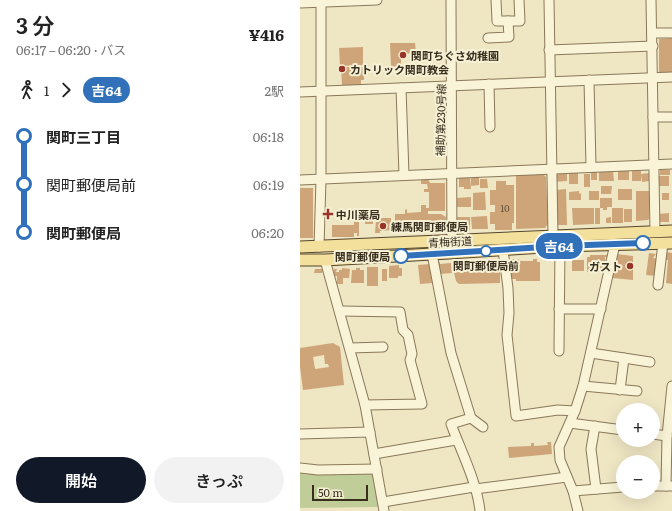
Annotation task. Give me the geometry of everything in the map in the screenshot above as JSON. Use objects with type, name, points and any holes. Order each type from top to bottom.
[{"type":"main road","name":"青梅街道","points":[[300,247],[672,231]]},
{"type":"main road","name":"青梅街道","points":[[300,260],[325,260],[560,246],[667,243]]},
{"type":"street","points":[[300,3],[378,0]]},
{"type":"street","name":"補助第230号線","points":[[452,0],[452,253]]},
{"type":"street","points":[[496,0],[497,21],[520,21],[519,0]]},
{"type":"street","points":[[549,0],[553,235]]},
{"type":"street","points":[[651,0],[653,46],[655,232]]},
{"type":"street","points":[[319,247],[321,179],[321,1]]},
{"type":"street","points":[[488,38],[509,37],[508,21]]},
{"type":"street","points":[[652,33],[672,33]]},
{"type":"street","points":[[550,50],[653,46]]},
{"type":"street","points":[[300,92],[672,77]]},
{"type":"street","points":[[589,80],[591,168]]},
{"type":"street","points":[[489,84],[490,127]]},
{"type":"street","points":[[401,88],[404,175]]},
{"type":"street","points":[[653,117],[672,117]]},
{"type":"street","points":[[300,180],[672,164]]},
{"type":"street","points":[[658,285],[667,243]]},
{"type":"street","points":[[578,511],[573,491],[560,460],[559,447],[575,411],[583,386],[615,244]]},
{"type":"street","points":[[559,351],[560,246]]},
{"type":"street","points":[[502,250],[508,288],[509,313],[507,334],[516,416],[558,410],[575,411]]},
{"type":"street","points":[[432,254],[451,353],[472,418],[483,427]]},
{"type":"street","points":[[325,260],[365,405],[384,507],[475,488],[567,477]]},
{"type":"street","points":[[559,309],[600,309]]},
{"type":"street","points":[[340,312],[400,312],[403,330],[408,335],[412,354],[410,360],[422,404],[365,405]]},
{"type":"street","points":[[350,348],[383,347]]},
{"type":"street","points":[[590,353],[650,362]]},
{"type":"street","points":[[620,390],[624,358]]},
{"type":"street","points":[[583,386],[637,391]]},
{"type":"street","points":[[669,486],[667,436],[672,392]]},
{"type":"street","points":[[472,418],[451,424],[475,488],[480,511]]},
{"type":"street","points":[[570,423],[616,429]]},
{"type":"street","points":[[595,426],[591,449],[596,489]]},
{"type":"street","points":[[300,434],[370,432]]},
{"type":"street","points":[[660,435],[667,436]]},
{"type":"street","points":[[374,454],[456,440]]},
{"type":"street","points":[[300,468],[318,470],[377,469]]},
{"type":"street","points":[[573,491],[616,488]]},
{"type":"green space","points":[[300,471],[375,472],[381,507],[300,508]]},
{"type":"building","points":[[672,38],[672,75],[659,76],[659,39]]},
{"type":"building","points":[[390,43],[415,43],[416,53],[401,54],[401,66],[391,67]]},
{"type":"building","points":[[363,47],[363,65],[340,66],[339,48]]},
{"type":"building","points":[[341,67],[364,67],[364,80],[361,80],[361,85],[342,85]]},
{"type":"building","points":[[660,170],[670,170],[670,175],[660,175]]},
{"type":"building","points":[[599,171],[613,171],[614,181],[599,181]]},
{"type":"building","points":[[618,171],[629,171],[629,180],[618,180]]},
{"type":"building","points":[[632,171],[641,171],[641,181],[632,181]]},
{"type":"building","points":[[591,172],[597,172],[597,180],[591,180]]},
{"type":"building","points":[[555,173],[567,173],[567,181],[554,182]]},
{"type":"building","points":[[569,173],[578,173],[578,184],[569,184]]},
{"type":"building","points":[[649,173],[649,181],[642,182],[641,174]]},
{"type":"building","points":[[543,174],[546,177],[548,224],[545,228],[516,229],[516,175]]},
{"type":"building","points":[[584,174],[590,174],[590,187],[584,187]]},
{"type":"building","points":[[479,176],[479,185],[471,186],[471,177]]},
{"type":"building","points":[[659,176],[669,176],[669,186],[659,186]]},
{"type":"building","points":[[470,177],[471,189],[459,187],[459,178]]},
{"type":"building","points":[[421,179],[428,179],[430,183],[445,183],[445,211],[428,211],[428,214],[441,214],[446,217],[446,221],[438,230],[395,231],[395,214],[405,214],[405,210],[407,209],[407,213],[421,212],[421,205],[426,205],[426,208],[429,208],[429,192],[424,192],[424,189],[428,189],[427,184],[421,184]]},
{"type":"building","points":[[480,179],[487,179],[488,188],[480,188]]},
{"type":"building","points":[[496,181],[506,181],[506,185],[514,185],[514,223],[512,223],[512,230],[495,230],[495,224],[490,224],[490,212],[495,212],[495,205],[490,205],[490,190],[496,190]]},
{"type":"building","points":[[601,186],[612,186],[611,194],[601,194]]},
{"type":"building","points":[[300,188],[313,188],[313,238],[300,238]]},
{"type":"building","points":[[566,189],[567,225],[558,225],[556,223],[556,190]]},
{"type":"building","points":[[618,189],[632,189],[632,200],[618,200]]},
{"type":"building","points":[[579,191],[579,194],[581,193],[581,200],[569,200],[569,192]]},
{"type":"building","points":[[589,191],[599,191],[599,200],[589,200]]},
{"type":"building","points":[[636,191],[649,191],[648,220],[636,221]]},
{"type":"building","points":[[485,192],[486,210],[473,210],[473,193]]},
{"type":"building","points":[[662,193],[669,193],[669,200],[662,200]]},
{"type":"building","points":[[471,197],[471,207],[457,207],[457,198]]},
{"type":"building","points":[[600,198],[612,198],[612,207],[607,207],[607,210],[600,208]]},
{"type":"building","points":[[572,208],[594,208],[594,224],[573,225]]},
{"type":"building","points":[[595,208],[600,208],[600,224],[595,224]]},
{"type":"building","points":[[612,208],[623,208],[623,223],[612,223]]},
{"type":"building","points":[[624,209],[632,209],[632,222],[624,222]]},
{"type":"building","points":[[669,213],[669,222],[659,221],[659,214]]},
{"type":"building","points":[[487,216],[488,229],[472,229],[471,217]]},
{"type":"building","points":[[455,217],[470,217],[470,230],[457,230]]},
{"type":"building","points":[[611,217],[611,223],[606,223],[606,218]]},
{"type":"building","points":[[365,218],[373,218],[373,224],[365,224]]},
{"type":"building","points":[[381,218],[391,218],[391,230],[375,233],[376,221],[381,221]]},
{"type":"building","points":[[354,220],[359,220],[359,236],[357,236],[357,233],[354,233],[354,237],[332,237],[332,225],[354,225]]},
{"type":"building","points":[[667,252],[672,253],[672,284],[666,283],[668,260],[666,260]]},
{"type":"building","points":[[649,253],[656,254],[653,258],[659,259],[656,276],[646,275]]},
{"type":"building","points":[[616,254],[633,256],[633,280],[613,278],[612,270]]},
{"type":"building","points":[[563,255],[571,255],[571,259],[562,259]]},
{"type":"building","points":[[590,255],[608,255],[608,257],[605,257],[606,272],[587,272],[587,257],[590,257]]},
{"type":"building","points":[[509,259],[533,261],[533,259],[537,259],[537,262],[540,262],[540,281],[516,281],[516,279],[510,279]]},
{"type":"building","points":[[572,260],[584,260],[584,271],[572,271]]},
{"type":"building","points":[[459,261],[473,266],[499,267],[500,283],[459,284],[456,281],[453,269]]},
{"type":"building","points":[[440,262],[440,264],[451,263],[452,273],[440,274],[438,263]]},
{"type":"building","points":[[430,264],[432,283],[420,284],[418,265]]},
{"type":"building","points":[[399,265],[399,268],[402,268],[402,276],[398,276],[398,278],[389,278],[389,266]]},
{"type":"building","points":[[367,267],[378,267],[378,286],[367,286]]},
{"type":"building","points":[[342,268],[350,269],[349,278],[343,278],[343,284],[337,284],[337,276],[334,276],[334,269],[337,269],[336,272],[339,272]]},
{"type":"building","points":[[356,268],[364,270],[364,283],[351,283],[352,270],[356,270]]},
{"type":"building","points":[[315,269],[323,269],[322,273],[314,273]]},
{"type":"building","points":[[382,269],[387,269],[387,281],[382,281]]},
{"type":"building","points":[[333,343],[340,347],[344,385],[303,390],[300,367],[300,348]],"holes":[[[324,355],[325,364],[328,364],[329,367],[315,369],[313,357]]]},
{"type":"building","points":[[547,442],[551,442],[552,454],[509,458],[508,447],[531,446],[531,443],[534,443],[534,446],[548,445]]},
{"type":"bus line","name":"吉64","points":[[401,256],[560,246],[643,243]]},
{"type":"place","name":"関町ちぐさ幼稚園","points":[[403,55]]},
{"type":"place","name":"カトリック関町教会","points":[[342,69]]},
{"type":"place","name":"中川薬局","points":[[328,214]]},
{"type":"place","name":"練馬関町郵便局","points":[[383,226]]},
{"type":"place","name":"関町郵便局前","points":[[486,251]]},
{"type":"place","name":"関町郵便局","points":[[401,256]]},
{"type":"place","name":"ガスト","points":[[630,266]]}]
